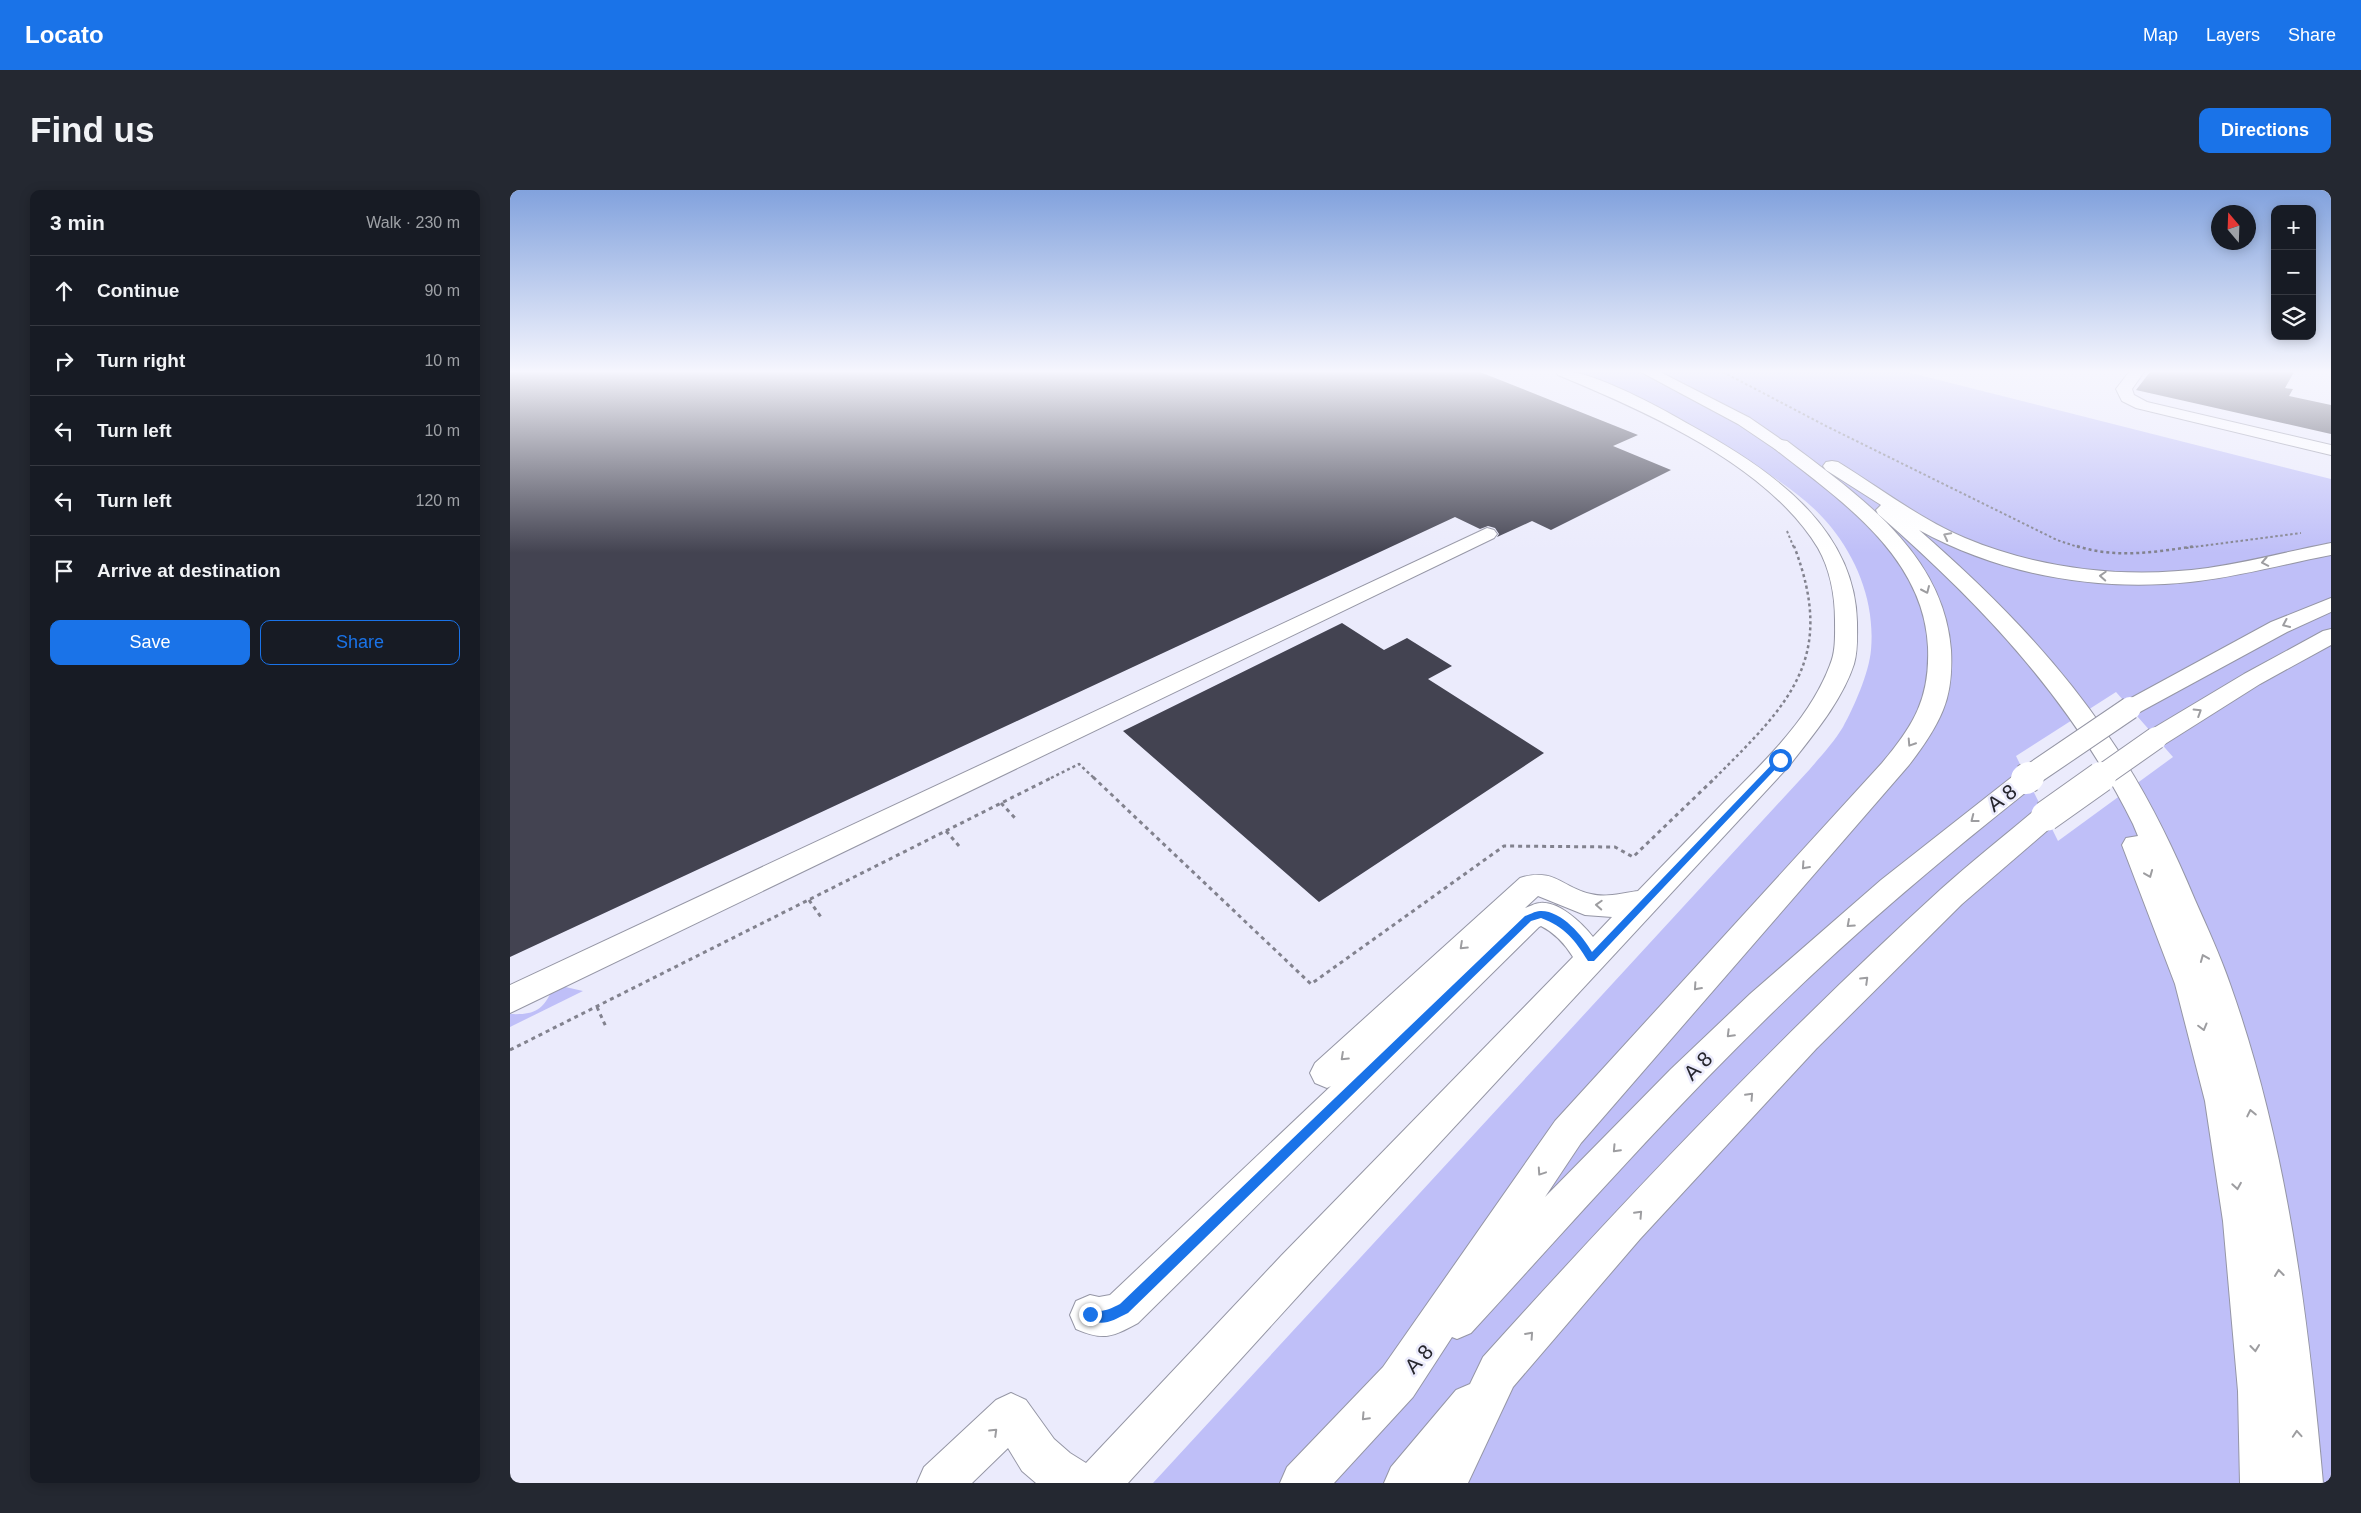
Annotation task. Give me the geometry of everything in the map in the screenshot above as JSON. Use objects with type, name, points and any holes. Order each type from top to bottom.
[{"type":"main road","points":[[1098,1483],[1294,1270],[1780,760],[1818,710],[1842,663],[1846,630],[1845,599],[1828,548],[1799,510],[1773,487],[1734,459],[1690,432]]},
{"type":"main road","points":[[1766,432],[1938,532],[1989,553],[2037,567],[2103,576],[2139,578],[2190,576],[2331,549]]},
{"type":"main road","points":[[1772,432],[1886,510],[1958,575],[2036,658],[2097,738],[2139,808],[2171,876],[2217,989],[2251,1108],[2274,1230],[2296,1407],[2300,1483]]},
{"type":"main road","points":[[2257,432],[2331,450]]},
{"type":"main road","points":[[1398,1382],[1568,1132],[1865,799],[1907,749],[1930,714],[1939,680],[1942,642],[1933,605],[1919,575],[1898,547],[1868,516],[1788,444]]},
{"type":"main road","points":[[1788,444],[1874,512],[1945,577],[1983,617],[2020,658],[2079,737],[2119,806],[2149,872],[2191,984],[2222,1101],[2242,1221],[2259,1392],[2264,1483]]},
{"type":"main road","points":[[510,1000],[1487,534]]},
{"type":"main road","name":"A 8","points":[[1303,1483],[1638,1125],[1761,1003],[1894,885],[2026,779],[2130,708],[2279,627],[2331,604]]},
{"type":"main road","points":[[1407,1483],[1498,1372],[1627,1226],[1804,1039],[1952,896],[2046,816],[2156,738],[2252,678],[2331,636]]},
{"type":"main road","points":[[1327,1073],[1530,886],[1544,886],[1584,904],[1597,906],[1613,906],[1647,900]]},
{"type":"main road","points":[[1090,1314],[1098,1318],[1106,1317],[1124,1309],[1528,919],[1541,914],[1559,921],[1580,940],[1591,959]]},
{"type":"main road","points":[[1445,1483],[1498,1372]]},
{"type":"main road","points":[[956,1477],[1011,1415],[1038,1455],[1054,1469],[1078,1483]]},
{"type":"path","points":[[1838,432],[2057,540],[2098,553],[2152,552],[2303,533]]},
{"type":"path","points":[[510,1050],[1078,764],[1311,984],[1504,846],[1615,847],[1633,857],[1739,754],[1786,702],[1802,672],[1809,641],[1811,614],[1808,586],[1796,550],[1785,527]]},
{"type":"path","points":[[1001,803],[1015,818]]},
{"type":"path","points":[[946,831],[959,846]]},
{"type":"path","points":[[809,900],[821,917]]},
{"type":"path","points":[[597,1006],[606,1027]]},
{"type":"shaded area","points":[[1702,432],[2146,432],[2331,479],[2331,1483],[1153,1483],[1810,769],[1843,727],[1860,690],[1871,650],[1872,633],[1870,617],[1863,585],[1857,569],[1841,540],[1814,509],[1796,493],[1734,451]],"holes":[[[2116,692],[2173,757],[2058,841],[2016,756]]]},
{"type":"shaded area","points":[[561,986],[583,991],[510,1027],[510,1014],[525,1014],[536,1010],[545,1003],[552,990]]},
{"type":"building","points":[[510,432],[1631,432],[1638,435],[1613,446],[1671,470],[1551,530],[1532,521],[1497,537],[1499,534],[1495,528],[1488,526],[1480,529],[1455,517],[510,957]]},
{"type":"building","points":[[1342,623],[1384,650],[1407,638],[1452,666],[1428,679],[1544,753],[1319,902],[1123,731]]},
{"type":"route","points":[[1090,1314],[1098,1318],[1106,1317],[1124,1309],[1528,919],[1541,914],[1559,921],[1580,940],[1591,959],[1780,760]]}]
